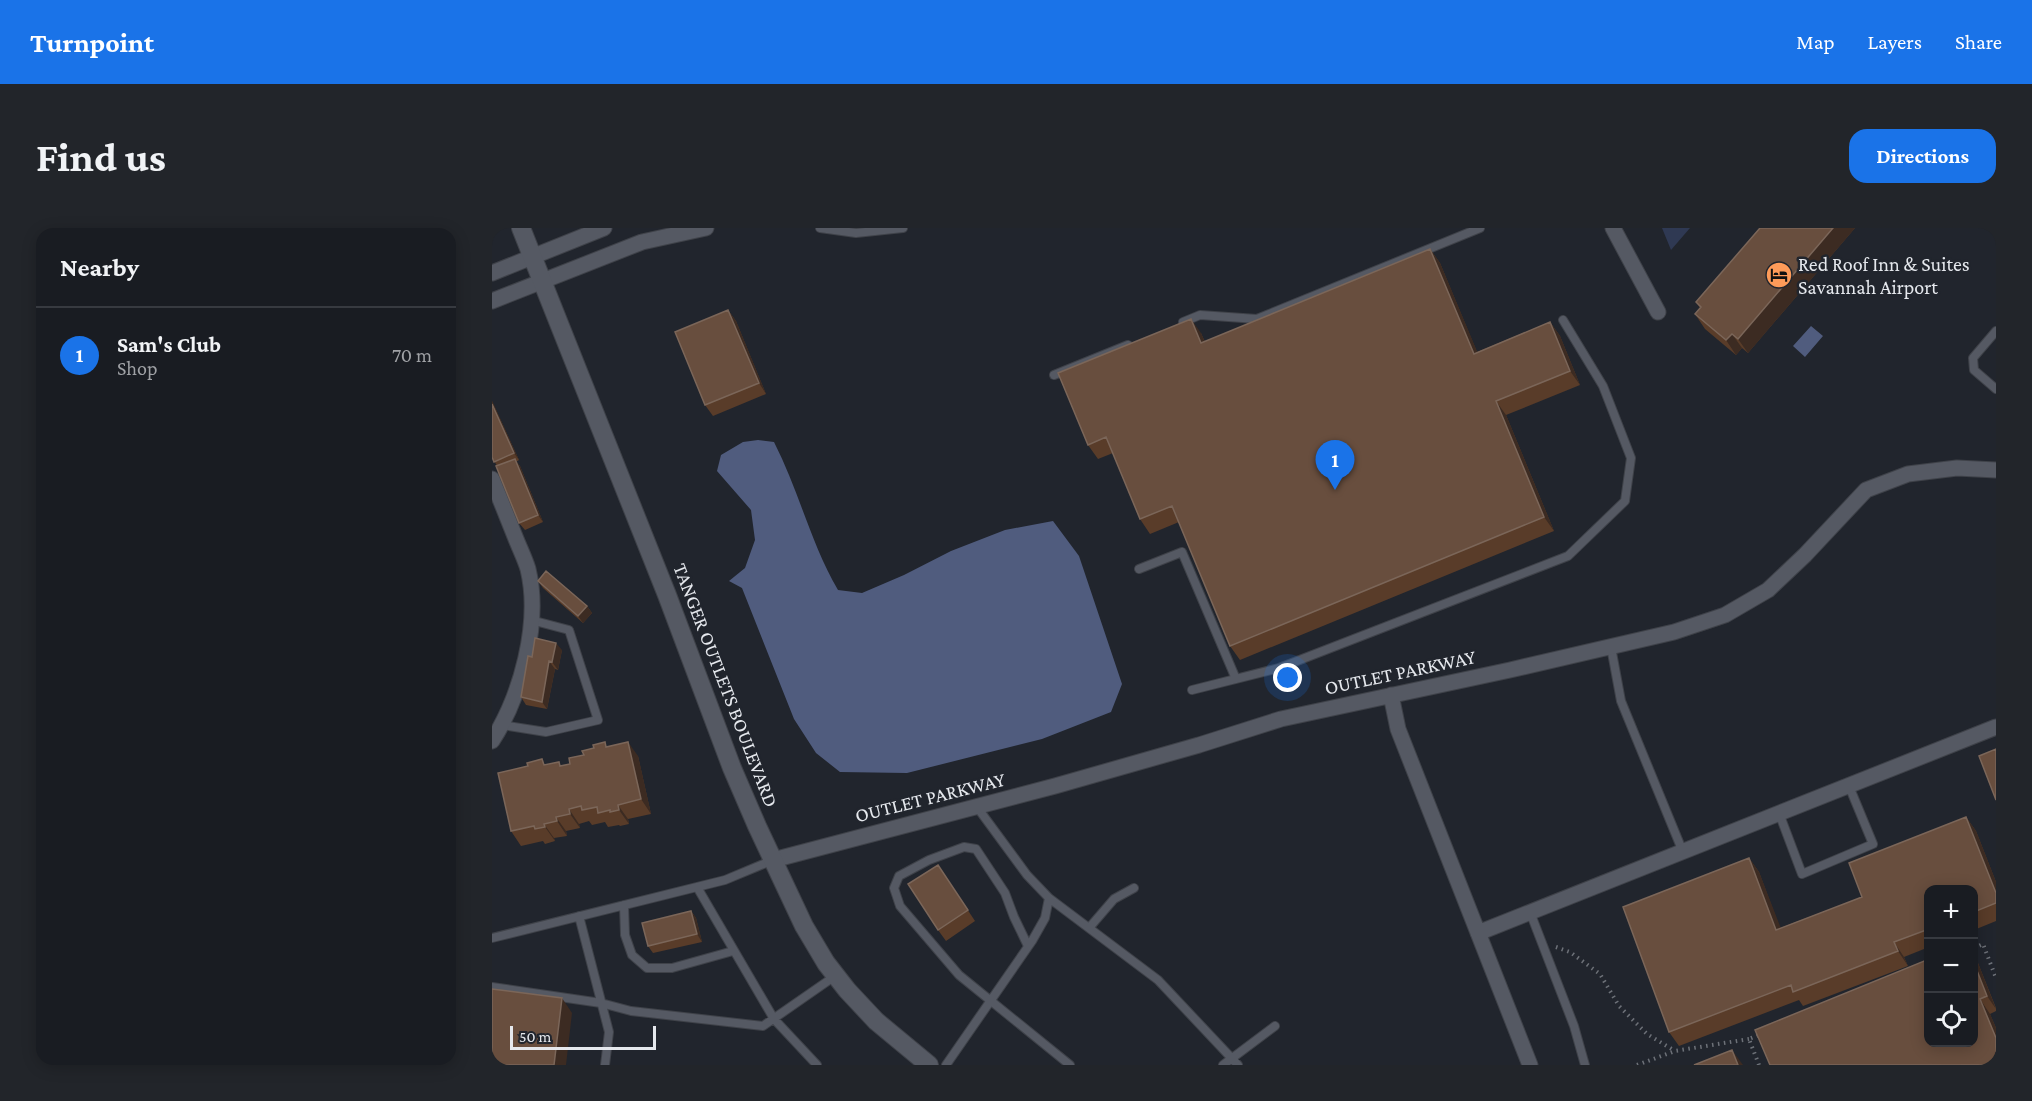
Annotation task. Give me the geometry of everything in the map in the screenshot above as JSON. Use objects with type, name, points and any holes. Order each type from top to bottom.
[{"type":"street","name":"TANGER OUTLETS BOULEVARD","points":[[520,228],[543,281],[732,768],[804,926],[826,963],[847,990],[876,1020],[924,1063]]},
{"type":"street","points":[[492,273],[604,228]]},
{"type":"street","points":[[492,302],[642,243],[706,228]]},
{"type":"street","points":[[1613,228],[1658,312]]},
{"type":"street","name":"OUTLET PARKWAY","points":[[773,860],[977,807],[1199,745],[1281,719],[1674,632],[1725,615],[1768,590],[1805,555],[1866,490],[1908,474],[1958,468],[1996,470]]},
{"type":"street","points":[[492,479],[528,569],[532,605],[530,639],[518,684],[502,725],[492,741]]},
{"type":"street","points":[[1391,695],[1398,729],[1530,1065]]},
{"type":"street","points":[[1478,933],[1996,727]]},
{"type":"lane","points":[[820,228],[856,233],[903,228]]},
{"type":"lane","points":[[1172,327],[1200,315],[1257,319],[1480,228]]},
{"type":"lane","points":[[1192,690],[1279,668],[1568,556],[1625,501],[1631,458],[1604,386],[1563,320]]},
{"type":"lane","points":[[1996,331],[1972,358],[1974,370],[1996,389]]},
{"type":"lane","points":[[1054,375],[1135,342]]},
{"type":"lane","points":[[1139,570],[1182,552],[1236,679]]},
{"type":"lane","points":[[502,725],[546,732],[598,720],[569,630],[531,620]]},
{"type":"lane","points":[[1611,647],[1621,701],[1683,852]]},
{"type":"lane","points":[[1779,813],[1802,874],[1873,844],[1849,786]]},
{"type":"lane","points":[[977,807],[1027,875],[1049,898],[1158,980],[1235,1061]]},
{"type":"lane","points":[[1028,946],[1005,893],[976,849],[964,847],[929,860],[899,876],[894,888],[900,906],[959,975],[1070,1065]]},
{"type":"lane","points":[[492,938],[725,879],[773,860]]},
{"type":"lane","points":[[697,886],[774,1019],[817,1065]]},
{"type":"lane","points":[[1089,928],[1114,898],[1134,888]]},
{"type":"lane","points":[[946,1065],[991,1003],[1028,946],[1045,918],[1049,898]]},
{"type":"lane","points":[[624,905],[625,935],[632,955],[648,968],[672,968],[733,951]]},
{"type":"lane","points":[[1530,912],[1574,1026],[1585,1065]]},
{"type":"lane","points":[[579,916],[609,1032],[605,1065]]},
{"type":"lane","points":[[492,987],[602,1003],[631,1011],[763,1026],[836,975]]},
{"type":"lane","points":[[1222,1065],[1235,1061],[1275,1026]]},
{"type":"path","points":[[1542,942],[1570,952],[1600,975],[1619,1006],[1647,1034],[1675,1051]]},
{"type":"path","points":[[1978,946],[1983,944],[1996,978]]},
{"type":"path","points":[[1637,1065],[1675,1051],[1749,1039],[1770,1030]]},
{"type":"path","points":[[1749,1039],[1759,1065]]},
{"type":"shaded area","points":[[1662,228],[1690,228],[1671,250]]},
{"type":"shaded area","points":[[1811,326],[1823,336],[1805,357],[1793,346]]},
{"type":"shaded area","points":[[758,440],[774,442],[820,554],[838,590],[862,593],[951,551],[1005,530],[1053,521],[1079,556],[1122,684],[1111,712],[1042,739],[907,773],[840,772],[816,753],[794,719],[742,588],[729,581],[745,568],[755,540],[751,510],[717,471],[721,455],[743,442]]},
{"type":"building","name":"Red Roof Inn & Suites Savannah Airport","points":[[1760,228],[1833,228],[1738,339],[1732,334],[1726,340],[1695,314],[1701,307],[1696,302]]},
{"type":"building","points":[[1430,249],[1474,354],[1550,322],[1570,371],[1496,401],[1544,517],[1230,646],[1172,506],[1140,519],[1106,437],[1088,445],[1058,373],[1191,319],[1201,343]]},
{"type":"building","points":[[728,310],[759,383],[705,405],[675,332]]},
{"type":"building","points":[[492,404],[514,453],[494,462],[492,457]]},
{"type":"building","points":[[515,459],[538,515],[519,523],[496,466]]},
{"type":"building","points":[[546,571],[587,606],[578,616],[538,581]]},
{"type":"building","points":[[535,638],[556,643],[552,662],[549,661],[542,702],[521,697],[528,656],[532,657]]},
{"type":"building","points":[[605,742],[606,747],[628,742],[641,799],[618,805],[619,810],[610,812],[610,810],[598,813],[597,807],[582,810],[581,806],[569,809],[570,814],[556,817],[557,821],[544,824],[545,827],[535,829],[534,826],[511,831],[498,773],[528,766],[527,763],[542,759],[544,765],[559,762],[560,766],[570,764],[569,758],[584,755],[582,751]]},
{"type":"building","points":[[1996,749],[1996,800],[1979,756]]},
{"type":"building","points":[[1966,817],[1996,893],[1996,903],[1978,910],[1978,885],[1924,885],[1924,931],[1894,942],[1898,951],[1793,992],[1791,985],[1669,1032],[1623,907],[1749,858],[1776,930],[1862,897],[1849,863]]},
{"type":"building","points":[[938,865],[968,910],[938,930],[908,884]]},
{"type":"building","points":[[691,911],[697,934],[648,946],[642,923]]},
{"type":"building","points":[[1924,961],[1924,1047],[1978,1047],[1978,973],[1987,996],[1980,999],[1996,1038],[1996,1065],[1770,1065],[1755,1030]]},
{"type":"building","points":[[492,989],[562,998],[554,1065],[492,1065]]},
{"type":"building","points":[[1732,1050],[1738,1065],[1694,1065]]},
{"type":"place","name":"Red Roof Inn & Suites Savannah Airport","points":[[1779,275]]},
{"type":"place","name":"Sam's Club","points":[[1335,490]]}]
